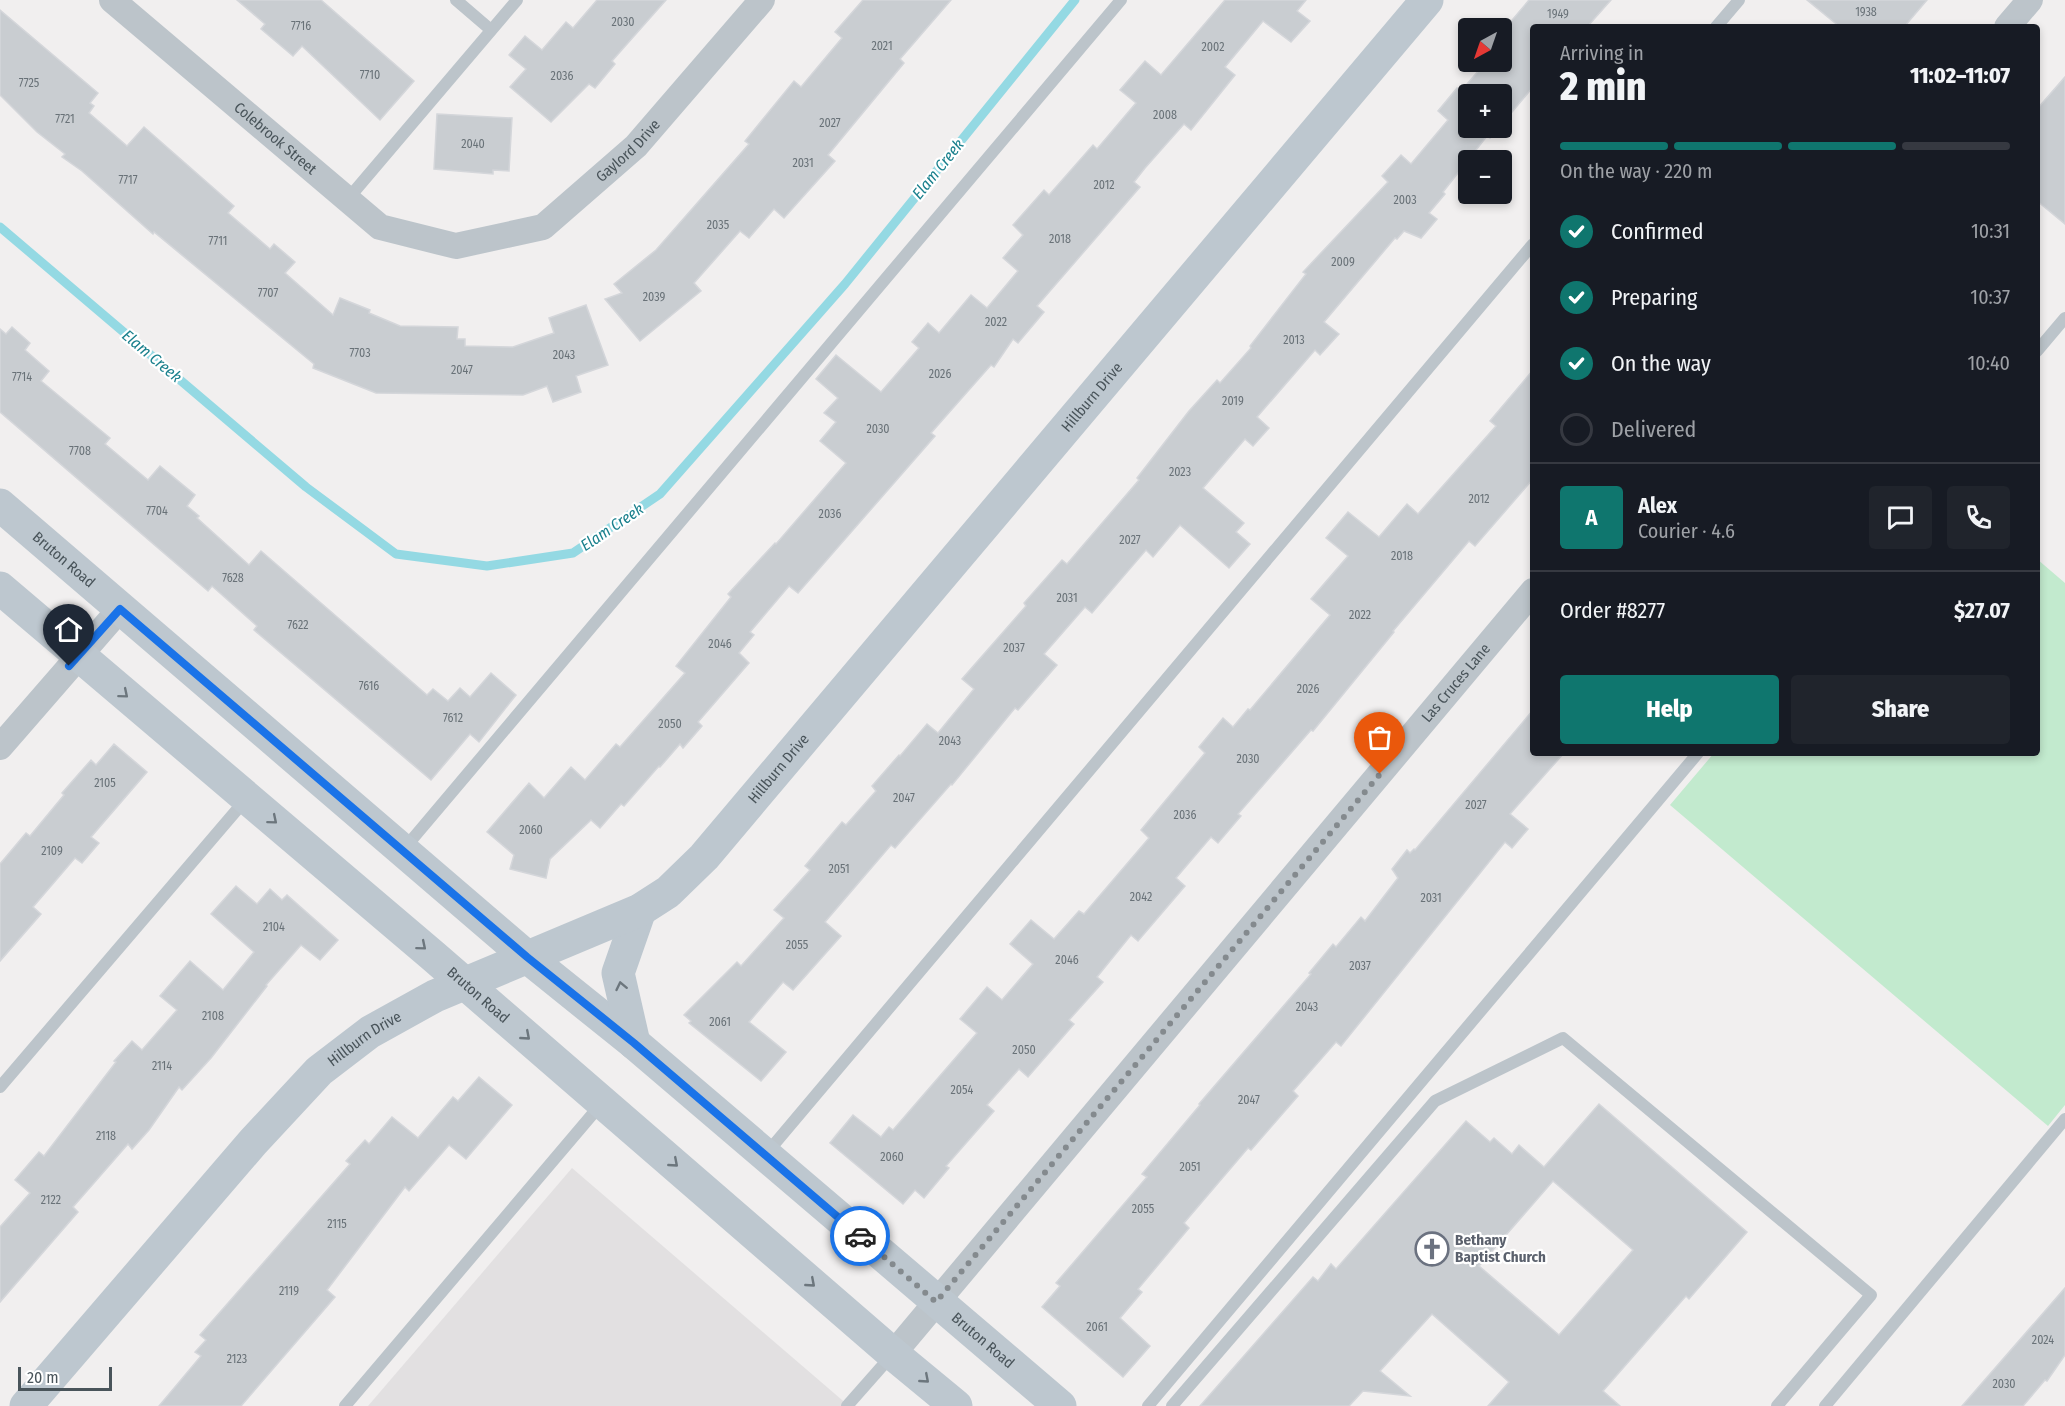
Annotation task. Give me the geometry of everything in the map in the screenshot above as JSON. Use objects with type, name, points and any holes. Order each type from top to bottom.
[{"type":"main road","name":"Hillburn Drive","points":[[26,1406],[253,1142],[319,1071],[370,1032],[435,996],[640,910],[668,892],[704,857],[1427,0]]},
{"type":"main road","name":"Bruton Road","points":[[0,506],[527,957],[634,1043],[1060,1406]]},
{"type":"main road","name":"Bruton Road","points":[[0,588],[466,984],[956,1406]]},
{"type":"main road","points":[[634,1043],[618,973],[640,910]]},
{"type":"street","name":"Colebrook Street","points":[[112,0],[380,227],[456,246]]},
{"type":"street","name":"Gaylord Drive","points":[[456,246],[543,226],[636,146],[762,0]]},
{"type":"street","points":[[2010,24],[2030,0]]},
{"type":"street","name":"Las Cruces Lane","points":[[893,1354],[1530,595]]},
{"type":"street","points":[[0,747],[120,609]]},
{"type":"lane","points":[[456,0],[491,30]]},
{"type":"lane","points":[[347,200],[517,0]]},
{"type":"lane","points":[[403,850],[1121,0]]},
{"type":"lane","points":[[1719,24],[1739,0]]},
{"type":"lane","points":[[765,1155],[1530,248]]},
{"type":"lane","points":[[2040,347],[2065,318]]},
{"type":"lane","points":[[1148,1406],[1695,756]]},
{"type":"lane","points":[[0,1087],[247,798]]},
{"type":"lane","points":[[1172,1406],[1435,1101],[1563,1038],[1870,1295],[1777,1406]]},
{"type":"lane","points":[[345,1406],[603,1102]]},
{"type":"lane","points":[[1825,1406],[2065,1119]]},
{"type":"lane","points":[[847,1406],[893,1354]]},
{"type":"shaded area","points":[[572,1168],[849,1406],[368,1406]]},
{"type":"green space","points":[[2040,562],[2065,583],[2065,1105],[2048,1126],[1670,805],[1711,756],[2040,756]]},
{"type":"building","points":[[237,0],[321,0],[414,81],[380,120],[302,46],[293,56],[261,29],[265,24]]},
{"type":"building","points":[[597,0],[666,0],[612,61],[615,64],[595,88],[589,84],[551,122],[510,87],[526,69],[509,55],[525,36],[542,50],[566,22],[573,28]]},
{"type":"building","points":[[863,0],[951,0],[900,59],[904,63],[828,155],[835,161],[784,218],[774,209],[749,238],[740,231],[694,283],[701,291],[640,341],[605,299],[622,293],[614,284],[656,250],[749,144],[745,141],[794,81],[801,87],[842,38],[835,32]]},
{"type":"building","points":[[1225,0],[1306,0],[1297,11],[1310,21],[1291,42],[1263,21],[1225,67],[1235,75],[1191,130],[1184,124],[1145,168],[1134,182],[1140,187],[1037,306],[1044,312],[1018,343],[1013,339],[994,367],[991,365],[931,433],[935,436],[798,593],[789,586],[750,632],[754,635],[739,653],[749,663],[698,722],[702,726],[683,748],[680,744],[624,806],[621,804],[600,828],[591,820],[550,859],[546,878],[510,869],[514,855],[487,832],[529,783],[544,798],[571,767],[585,780],[616,744],[620,747],[685,673],[676,666],[731,597],[728,594],[776,544],[846,463],[820,441],[836,422],[824,413],[838,398],[816,379],[836,355],[881,392],[919,348],[912,342],[928,323],[939,333],[971,295],[987,308],[1018,271],[1003,258],[1023,235],[1013,225],[1044,190],[1049,195],[1093,145],[1097,149],[1136,103],[1120,90],[1145,61],[1161,75]]},
{"type":"building","points":[[1529,0],[1611,0],[1590,24],[1530,24],[1530,91],[1512,112],[1512,84],[1467,84],[1477,72],[1512,72],[1512,20]]},
{"type":"building","points":[[1807,0],[1927,0],[1907,24],[1836,24]]},
{"type":"building","points":[[0,10],[98,93],[90,103],[94,106],[89,113],[127,146],[144,127],[234,206],[228,213],[270,249],[274,244],[295,262],[285,273],[333,315],[340,298],[370,310],[369,313],[400,326],[458,327],[457,339],[465,339],[465,346],[513,347],[554,333],[549,318],[586,305],[608,365],[576,376],[581,392],[553,402],[547,386],[523,395],[376,393],[313,368],[314,364],[154,232],[153,234],[82,171],[62,157],[65,154],[37,132],[0,95]]},
{"type":"building","points":[[2065,77],[2065,224],[2040,203],[2040,106]]},
{"type":"building","points":[[1457,88],[1458,138],[1485,138],[1476,150],[1458,150],[1458,173],[1443,192],[1445,194],[1429,213],[1437,219],[1421,238],[1404,231],[1397,239],[1395,238],[1324,322],[1339,334],[1320,355],[1315,350],[1257,417],[1269,428],[1253,446],[1245,439],[1203,488],[1244,523],[1236,532],[1250,544],[1229,568],[1180,525],[1153,557],[1146,550],[1092,613],[1085,607],[1044,654],[1057,665],[1018,710],[1015,708],[952,785],[895,848],[891,845],[825,922],[841,936],[793,990],[783,982],[749,1022],[786,1052],[761,1081],[689,1023],[691,1021],[684,1015],[737,962],[741,966],[784,918],[774,910],[810,870],[805,866],[842,822],[846,825],[876,791],[872,786],[927,724],[938,733],[974,689],[962,679],[1026,606],[1024,603],[1062,560],[1067,564],[1139,480],[1137,478],[1189,411],[1217,380],[1220,383],[1251,348],[1250,346],[1306,274],[1303,272],[1388,182],[1382,176],[1401,155],[1411,164],[1448,120],[1438,111]]},
{"type":"building","points":[[437,114],[512,118],[509,171],[493,170],[493,174],[434,169]]},
{"type":"building","points":[[12,327],[30,343],[25,350],[49,371],[41,381],[110,438],[105,444],[148,480],[160,466],[195,495],[187,506],[199,516],[197,518],[249,565],[261,551],[427,695],[433,689],[448,701],[460,688],[470,697],[491,673],[516,695],[479,742],[470,734],[431,780],[254,630],[257,626],[212,586],[208,591],[0,412],[0,329],[6,334]]},
{"type":"building","points":[[1530,374],[1530,482],[1475,546],[1469,541],[1313,731],[1311,730],[1238,814],[1241,816],[1218,843],[1211,837],[1176,878],[1185,886],[1138,941],[1131,935],[1097,977],[1103,982],[1069,1020],[1074,1024],[1028,1077],[1019,1069],[987,1105],[994,1111],[946,1166],[949,1168],[924,1198],[915,1190],[903,1204],[830,1143],[853,1115],[881,1137],[889,1127],[893,1130],[977,1033],[960,1019],[987,987],[1002,1000],[1033,964],[1010,944],[1031,920],[1054,939],[1079,911],[1084,914],[1149,838],[1141,830],[1205,753],[1199,747],[1223,718],[1233,727],[1248,709],[1250,710],[1330,615],[1311,599],[1348,556],[1326,538],[1348,512],[1379,537],[1407,504],[1418,514],[1496,426],[1490,421]]},
{"type":"building","points":[[1530,714],[1530,756],[1561,756],[1510,814],[1528,829],[1512,848],[1505,842],[1341,1046],[1336,1042],[1293,1091],[1298,1096],[1251,1150],[1248,1148],[1184,1223],[1189,1228],[1138,1289],[1142,1292],[1120,1318],[1150,1346],[1123,1377],[1042,1307],[1060,1286],[1056,1283],[1147,1177],[1142,1174],[1199,1104],[1311,974],[1309,973],[1333,944],[1336,947],[1361,917],[1365,921],[1398,878],[1392,869],[1407,850],[1410,853],[1415,850]]},
{"type":"building","points":[[114,744],[147,772],[91,837],[99,843],[82,863],[75,858],[33,907],[41,914],[0,961],[0,864],[26,833],[30,836],[64,795],[62,793],[91,760],[96,765]]},
{"type":"building","points":[[236,886],[257,904],[270,889],[282,900],[287,895],[338,940],[320,960],[301,945],[266,985],[211,1058],[182,1090],[179,1087],[149,1130],[132,1149],[128,1144],[73,1207],[78,1212],[0,1302],[0,1227],[30,1193],[15,1180],[39,1152],[44,1156],[116,1062],[114,1061],[132,1041],[142,1050],[177,1010],[160,996],[190,961],[223,990],[254,952],[211,914]]},
{"type":"building","points":[[479,1077],[512,1105],[466,1159],[449,1145],[409,1191],[405,1187],[327,1290],[335,1297],[241,1406],[159,1406],[201,1356],[195,1352],[206,1340],[200,1335],[350,1164],[346,1161],[365,1140],[369,1144],[392,1117],[418,1138],[453,1097],[458,1101]]},
{"type":"building","name":"Bethany Baptist Church","points":[[1599,1104],[1747,1232],[1689,1299],[1686,1296],[1603,1391],[1620,1406],[1488,1406],[1509,1382],[1432,1314],[1380,1371],[1410,1396],[1363,1391],[1349,1406],[1200,1406],[1313,1277],[1318,1281],[1331,1264],[1336,1269],[1466,1121],[1490,1142],[1494,1138],[1512,1154],[1519,1145],[1544,1167]],"holes":[[[1553,1181],[1633,1250],[1559,1335],[1479,1266]]]},
{"type":"building","points":[[2065,1288],[2065,1355],[2047,1381],[2045,1380],[2023,1406],[1962,1406]]},
{"type":"waterway","name":"Elam Creek","points":[[0,227],[306,487],[396,554],[487,566],[573,553],[660,494],[845,284],[1075,0]]},
{"type":"way so far","points":[[860,1236],[936,1302],[1380,774]]},
{"type":"place","name":"Bethany Baptist Church","points":[[1432,1249]]},
{"type":"route","points":[[69,666],[120,609],[527,957],[634,1043],[860,1236]]}]
